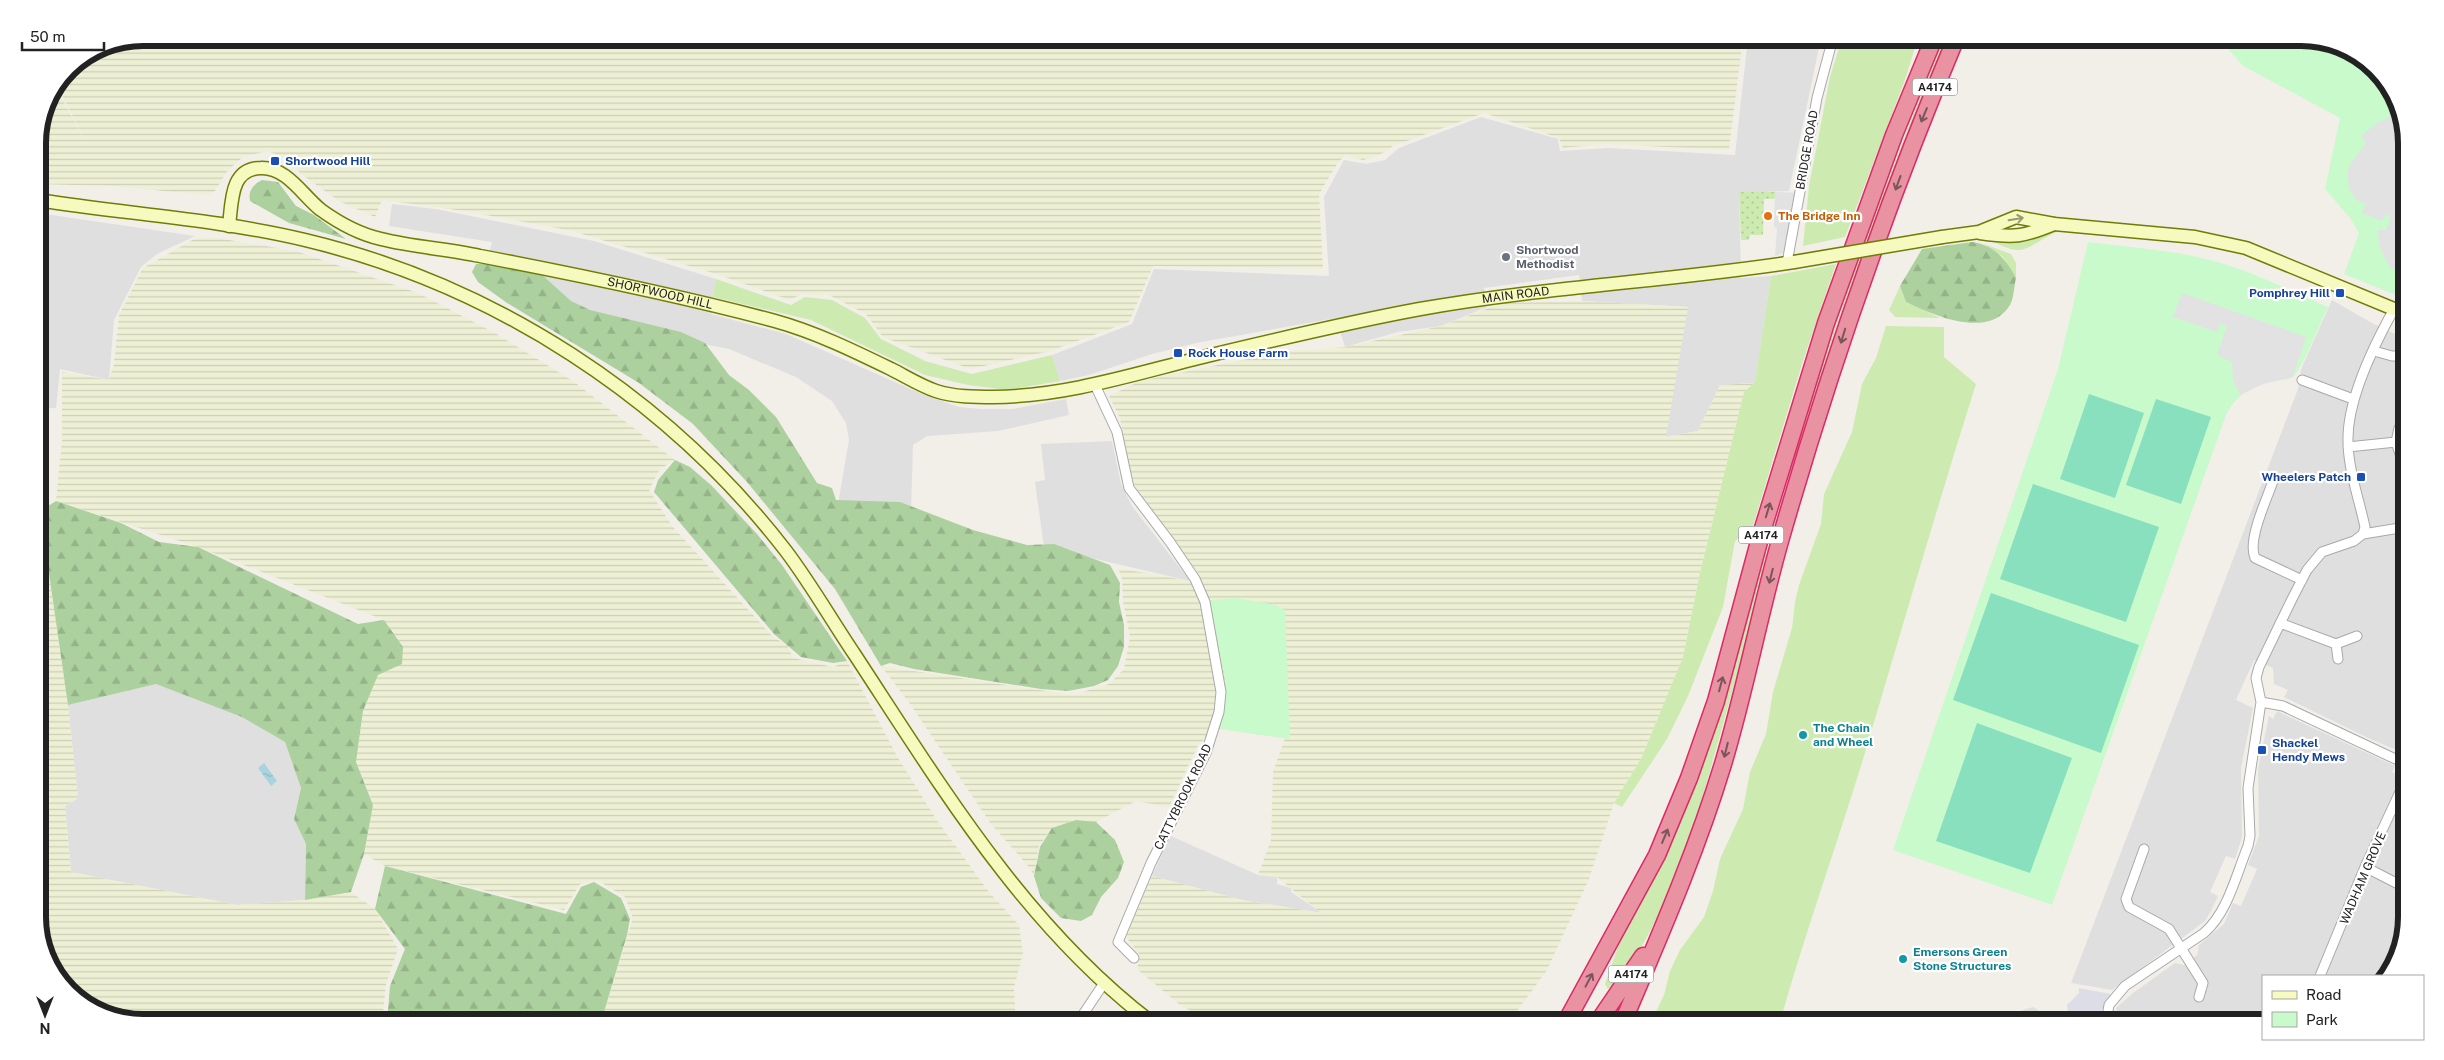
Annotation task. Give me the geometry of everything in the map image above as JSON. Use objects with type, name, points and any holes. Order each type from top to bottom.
[{"type":"highway","name":"A4174","points":[[1570,1014],[1657,854],[1689,778],[1716,701],[1760,538],[1826,323],[1894,135],[1931,46]]},
{"type":"highway","name":"A4174","points":[[1603,1014],[1664,925],[1686,870],[1723,763],[1780,542],[1845,328],[1914,137],[1953,46]]},
{"type":"highway","points":[[1626,1014],[1664,925]]},
{"type":"main road","name":"SHORTWOOD HILL","points":[[229,226],[233,190],[238,178],[248,170],[272,169],[285,176],[320,209],[350,229],[380,239],[591,278],[778,322],[847,348],[937,391],[976,397],[1028,396],[1095,385]]},
{"type":"main road","points":[[46,201],[229,226],[305,240],[385,263],[475,300],[568,351],[645,408],[728,485],[788,553],[953,804],[998,866],[1060,939],[1104,983],[1141,1014]]},
{"type":"main road","points":[[1979,232],[2016,217],[2054,224],[2195,237],[2246,248],[2398,311]]},
{"type":"main road","points":[[1979,232],[2017,237],[2028,235],[2054,224]]},
{"type":"main road","name":"MAIN ROAD","points":[[1095,385],[1249,346],[1420,309],[1568,287],[1729,271],[1979,232]]},
{"type":"street","name":"BRIDGE ROAD","points":[[1791,262],[1817,98],[1831,46]]},
{"type":"street","points":[[2364,534],[2365,527],[2348,447],[2349,418],[2353,399],[2394,309]]},
{"type":"street","points":[[2374,351],[2398,356]]},
{"type":"street","points":[[2302,380],[2353,399]]},
{"type":"street","name":"CATTYBROOK ROAD","points":[[1095,385],[1117,432],[1129,488],[1195,579],[1205,602],[1221,692],[1219,712],[1206,753],[1151,863],[1118,942],[1134,958]]},
{"type":"street","points":[[2398,433],[2396,442],[2398,448]]},
{"type":"street","points":[[2348,447],[2396,442]]},
{"type":"street","points":[[2273,480],[2253,539],[2253,553],[2255,558],[2302,580]]},
{"type":"street","points":[[2107,1014],[2109,1005],[2114,996],[2125,986],[2212,925],[2222,911],[2248,846],[2250,836],[2248,788],[2261,702],[2256,678],[2280,623],[2302,580],[2322,552],[2354,541],[2364,534],[2398,529]]},
{"type":"street","points":[[2280,623],[2336,644],[2357,636]]},
{"type":"street","points":[[2336,644],[2338,659]]},
{"type":"street","points":[[2261,702],[2283,706],[2398,760]]},
{"type":"street","name":"WADHAM GROVE","points":[[2320,975],[2365,868],[2398,797]]},
{"type":"street","points":[[2144,849],[2126,899],[2129,907],[2168,929],[2182,947],[2203,983],[2199,997]]},
{"type":"street","points":[[2365,868],[2398,884]]},
{"type":"street","points":[[1083,1014],[1104,983]]},
{"type":"shaded area","points":[[1747,46],[1819,46],[1789,191],[1739,193],[1741,278],[1771,276],[1755,383],[1720,385],[1698,431],[1665,437],[1687,307],[1582,301],[1579,275],[1484,288],[1487,307],[1441,326],[1398,332],[1345,347],[1336,318],[1196,343],[1152,354],[1089,375],[1060,381],[1052,355],[1132,324],[1154,269],[1329,276],[1324,197],[1344,160],[1366,164],[1385,160],[1399,148],[1481,117],[1558,139],[1560,151],[1608,148],[1735,155]]},
{"type":"shaded area","points":[[2394,115],[2398,137],[2398,272],[2390,267],[2379,246],[2378,230],[2386,230],[2391,217],[2386,214],[2382,221],[2362,213],[2366,204],[2356,200],[2350,190],[2347,178],[2349,166],[2366,143],[2361,136],[2377,123]]},
{"type":"shaded area","points":[[1775,192],[1800,193],[1789,251],[1775,256],[1777,228],[1774,227]]},
{"type":"shaded area","points":[[392,204],[436,209],[594,241],[716,279],[711,314],[786,334],[922,394],[959,407],[1012,409],[1066,399],[1069,415],[998,431],[927,436],[913,445],[911,510],[838,504],[849,440],[846,423],[832,401],[796,377],[729,349],[558,316],[482,280],[492,242],[389,226]]},
{"type":"shaded area","points":[[46,214],[195,236],[157,254],[141,267],[114,320],[109,380],[60,369],[56,408],[46,409]]},
{"type":"shaded area","points":[[2182,293],[2306,337],[2293,377],[2263,384],[2240,395],[2233,380],[2232,362],[2217,355],[2227,326],[2220,323],[2217,332],[2173,317]]},
{"type":"shaded area","points":[[2332,300],[2370,322],[2398,335],[2398,751],[2284,697],[2288,690],[2274,684],[2273,668],[2254,660],[2236,700],[2253,708],[2241,768],[2242,837],[2235,859],[2226,856],[2210,892],[2218,896],[2211,911],[2205,921],[2112,990],[2071,983],[2298,389],[2301,369]]},
{"type":"shaded area","points":[[1112,441],[1121,484],[1132,506],[1190,581],[1044,547],[1035,482],[1045,480],[1041,444]]},
{"type":"shaded area","points":[[156,684],[231,709],[285,742],[301,788],[294,819],[306,844],[305,900],[237,905],[71,872],[65,806],[78,798],[68,705]]},
{"type":"shaded area","points":[[2277,711],[2395,766],[2392,772],[2398,775],[2398,923],[2393,948],[2385,965],[2379,975],[2262,975],[2262,1014],[2117,1014],[2116,1008],[2133,993],[2175,963],[2184,965],[2197,955],[2199,945],[2224,924],[2233,903],[2241,906],[2257,869],[2248,865],[2259,836],[2258,769],[2269,716],[2273,719]]},
{"type":"shaded area","points":[[1171,836],[1258,875],[1277,877],[1277,884],[1291,888],[1291,892],[1322,913],[1242,900],[1152,876]]},
{"type":"shaded area","points":[[2079,988],[2111,994],[2101,1011],[2101,1014],[2069,1014],[2067,1005],[2079,993]]},
{"type":"shaded area","points":[[2033,1007],[2045,1014],[2011,1014]]},
{"type":"green space","points":[[137,46],[1742,46],[1729,150],[1604,144],[1563,148],[1559,138],[1484,113],[1393,146],[1378,156],[1363,160],[1345,155],[1337,164],[1319,194],[1323,269],[1153,266],[1129,322],[1050,351],[970,369],[883,337],[866,314],[829,295],[802,294],[790,300],[716,274],[572,231],[465,211],[382,200],[375,217],[339,201],[301,174],[285,157],[267,151],[243,157],[228,170],[215,191],[208,195],[111,186],[46,184],[46,137],[51,112],[60,94],[88,147],[61,92],[70,79],[95,59],[124,48]]},
{"type":"green space","points":[[1840,46],[1916,46],[1905,80],[1845,237],[1803,246],[1809,186],[1830,77]]},
{"type":"green space","points":[[1940,46],[1943,46],[1884,197],[1809,418],[1692,831],[1651,930],[1623,973],[1608,989],[1605,984],[1619,944],[1642,894],[1727,687],[1816,385],[1866,237]]},
{"type":"green space","points":[[2226,46],[2307,46],[2320,48],[2349,59],[2360,66],[2378,84],[2393,112],[2398,137],[2398,296],[2344,274],[2359,233],[2350,218],[2325,189],[2340,118],[2243,66]]},
{"type":"green space","points":[[262,180],[278,182],[296,206],[314,215],[346,239],[289,223],[250,201],[252,188]]},
{"type":"green space","points":[[1739,192],[1775,192],[1775,199],[1764,199],[1763,235],[1750,235],[1749,240],[1741,240]]},
{"type":"green space","points":[[2053,230],[2061,231],[2018,250],[2010,249],[1985,239],[2020,240]]},
{"type":"green space","points":[[211,237],[296,251],[418,293],[495,333],[573,381],[675,460],[660,469],[649,490],[672,526],[773,637],[787,645],[793,658],[833,667],[847,661],[897,756],[936,819],[989,892],[1019,925],[1023,953],[1014,988],[1016,1014],[603,1014],[633,918],[625,897],[597,880],[580,884],[564,910],[385,866],[364,854],[373,805],[356,762],[363,711],[378,674],[384,620],[198,547],[56,501],[62,441],[62,372],[109,380],[114,364],[119,315],[143,268],[196,238]]},
{"type":"green space","points":[[1972,242],[1987,246],[1998,254],[2016,278],[2010,305],[2001,315],[1989,321],[1975,323],[1960,322],[1931,313],[1906,302],[1900,286],[1922,249]]},
{"type":"green space","points":[[2088,242],[2165,251],[2225,264],[2328,307],[2306,356],[2293,377],[2266,383],[2245,392],[2226,415],[2052,905],[1893,850],[2058,369]]},
{"type":"green space","points":[[1984,244],[2011,254],[2016,263],[2016,278],[2003,257]]},
{"type":"green space","points":[[476,264],[491,264],[540,273],[571,301],[590,310],[681,332],[705,343],[729,375],[749,390],[776,417],[817,483],[832,488],[836,500],[900,502],[973,530],[1027,545],[1054,544],[1110,565],[1120,583],[1119,602],[1124,625],[1124,647],[1118,666],[1108,680],[1094,686],[1068,691],[1041,689],[914,669],[890,663],[881,666],[835,589],[747,482],[693,424],[639,383],[507,303],[478,282],[472,272]]},
{"type":"green space","points":[[1836,264],[1803,361],[1752,529],[1735,541],[1723,607],[1688,696],[1667,739],[1622,807],[1614,803],[1641,759],[1683,657],[1700,573],[1744,392],[1755,382],[1771,276]]},
{"type":"green space","points":[[716,279],[791,305],[805,297],[832,300],[865,318],[881,339],[925,361],[972,374],[1052,355],[1060,381],[1008,390],[968,385],[925,375],[811,320],[713,297]]},
{"type":"green space","points":[[1900,286],[1906,302],[1940,318],[1895,317],[1889,310]]},
{"type":"green space","points":[[1582,301],[1688,307],[1666,437],[1698,431],[1720,385],[1755,383],[1744,392],[1700,573],[1683,657],[1641,759],[1614,803],[1589,879],[1547,970],[1515,1014],[1196,1014],[1180,1005],[1137,969],[1140,955],[1126,937],[1152,876],[1242,900],[1321,913],[1277,877],[1258,875],[1271,840],[1273,772],[1285,738],[1220,729],[1199,743],[1169,807],[1136,801],[1096,822],[1076,820],[1052,828],[1039,846],[1034,876],[1030,868],[991,824],[908,701],[881,666],[1073,695],[1109,684],[1124,669],[1130,637],[1123,601],[1122,579],[1118,568],[1190,581],[1198,573],[1140,495],[1131,479],[1120,418],[1109,396],[1140,381],[1281,352],[1345,347],[1441,326],[1502,303]]},
{"type":"green space","points":[[1886,326],[1944,327],[1944,357],[1976,384],[1864,756],[1782,1014],[1655,1014],[1664,995],[1670,971],[1680,950],[1704,917],[1713,891],[1720,859],[1743,809],[1750,772],[1766,734],[1773,692],[1792,628],[1799,585],[1821,524],[1824,494],[1852,432],[1862,384],[1876,358]]},
{"type":"green space","points":[[2089,394],[2144,413],[2115,498],[2060,479]]},
{"type":"green space","points":[[2156,399],[2211,417],[2181,504],[2126,485]]},
{"type":"green space","points":[[675,460],[690,467],[711,485],[757,534],[782,565],[847,661],[833,663],[801,657],[774,634],[654,492],[658,480]]},
{"type":"green space","points":[[2033,484],[2159,527],[2126,622],[2000,579]]},
{"type":"green space","points":[[56,501],[121,523],[159,542],[198,547],[358,624],[384,620],[403,647],[402,664],[378,675],[363,711],[356,762],[373,805],[364,854],[351,892],[305,900],[306,844],[294,819],[301,788],[285,742],[242,717],[156,684],[68,705],[46,553],[46,507]]},
{"type":"green space","points":[[46,553],[68,705],[78,798],[65,806],[71,872],[237,905],[305,900],[351,892],[375,909],[398,949],[386,984],[383,1014],[137,1014],[124,1012],[95,1001],[84,994],[66,976],[54,954],[46,923]]},
{"type":"green space","points":[[1991,593],[2139,645],[2101,753],[1953,700]]},
{"type":"green space","points":[[1236,598],[1276,605],[1285,610],[1290,739],[1220,729],[1226,682],[1209,600]]},
{"type":"green space","points":[[1977,723],[2072,758],[2030,873],[1936,841]]},
{"type":"green space","points":[[1076,820],[1096,822],[1115,840],[1124,862],[1118,878],[1101,897],[1092,915],[1081,921],[1061,918],[1041,898],[1034,876],[1040,847],[1052,828]]},
{"type":"green space","points":[[385,866],[566,914],[581,887],[594,882],[621,898],[630,919],[603,1014],[388,1014],[390,986],[405,949],[375,909]]},
{"type":"water","points":[[264,763],[277,781],[271,786],[258,768]]},
{"type":"place","name":"Shortwood Hill","points":[[275,161]]},
{"type":"place","name":"The Bridge Inn","points":[[1768,216]]},
{"type":"place","name":"Shortwood Methodist","points":[[1506,257]]},
{"type":"place","name":"Pomphrey Hill","points":[[2340,293]]},
{"type":"place","name":"Rock House Farm","points":[[1178,353]]},
{"type":"place","name":"Wheelers Patch","points":[[2361,477]]},
{"type":"place","name":"The Chain and Wheel","points":[[1803,735]]},
{"type":"place","name":"Shackel Hendy Mews","points":[[2262,750]]},
{"type":"place","name":"Emersons Green Stone Structures","points":[[1903,959]]}]
